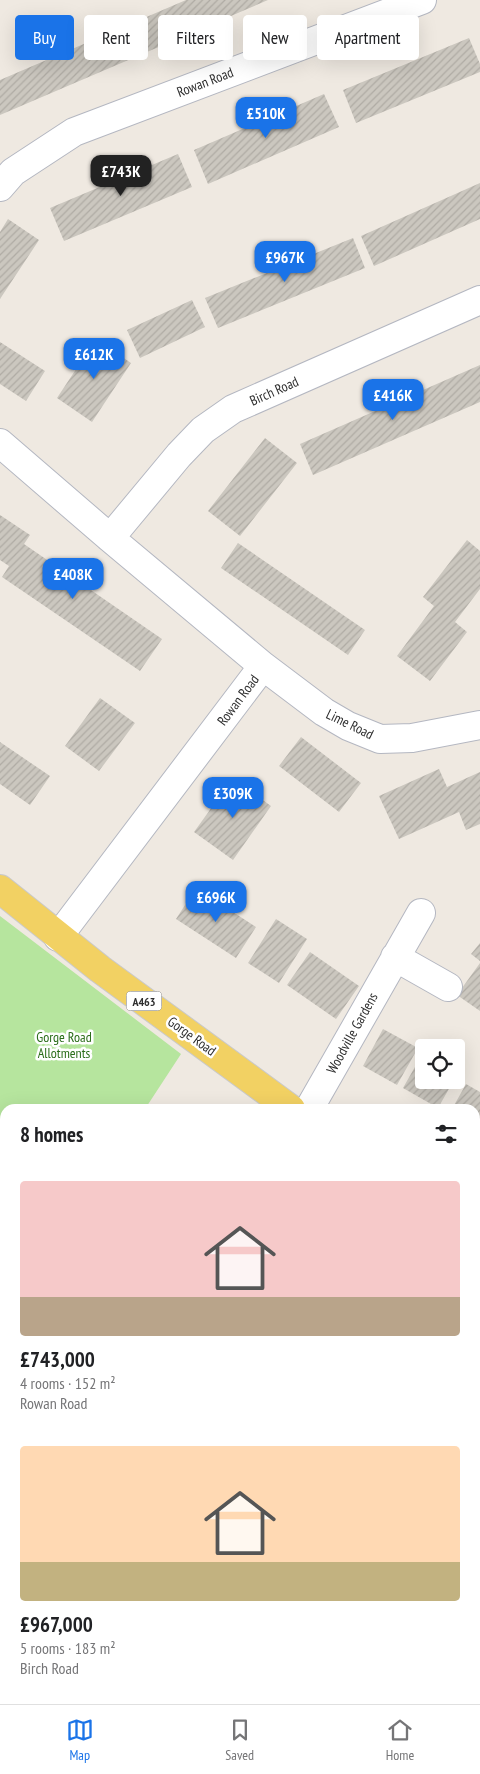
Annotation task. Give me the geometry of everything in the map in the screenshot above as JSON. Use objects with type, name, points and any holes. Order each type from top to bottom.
[{"type":"main road","name":"Gorge Road","points":[[0,890],[58,937],[284,1104]]},
{"type":"street","name":"Rowan Road","points":[[0,187],[13,172],[74,132],[422,0]]},
{"type":"street","name":"Birch Road","points":[[110,538],[203,430],[233,409],[480,300]]},
{"type":"street","name":"Rowan Road","points":[[0,444],[263,666],[58,937]]},
{"type":"street","name":"Lime Road","points":[[263,666],[324,712],[348,726],[380,739],[412,738],[480,725]]},
{"type":"street","name":"Woodville Gardens","points":[[312,1104],[421,913]]},
{"type":"street","points":[[395,957],[448,987]]},
{"type":"green space","name":"Gorge Road Allotments","points":[[0,916],[181,1054],[148,1104],[0,1104]]},
{"type":"building","points":[[186,0],[268,0],[233,15],[158,15],[158,47],[148,51],[148,16]]},
{"type":"building","points":[[469,38],[480,64],[480,72],[356,123],[343,90]]},
{"type":"building","points":[[84,44],[84,60],[128,60],[0,115],[0,80],[46,60],[74,60],[74,48]]},
{"type":"building","points":[[324,94],[339,127],[208,184],[194,150]]},
{"type":"building","points":[[178,154],[192,187],[64,241],[50,208]]},
{"type":"building","points":[[480,183],[480,219],[374,266],[361,236]]},
{"type":"building","points":[[8,219],[39,240],[0,299],[0,232]]},
{"type":"building","points":[[353,238],[365,268],[218,328],[205,298]]},
{"type":"building","points":[[192,300],[205,327],[140,358],[127,330]]},
{"type":"building","points":[[96,339],[131,363],[92,422],[57,398]]},
{"type":"building","points":[[0,342],[45,371],[26,401],[0,384]]},
{"type":"building","points":[[480,365],[480,402],[313,475],[300,444]]},
{"type":"building","points":[[265,438],[297,463],[240,536],[208,511]]},
{"type":"building","points":[[0,515],[30,535],[24,544],[162,639],[140,671],[2,577],[9,566],[0,560]]},
{"type":"building","points":[[467,540],[480,551],[480,589],[455,622],[467,632],[430,681],[397,656],[434,606],[423,597]]},
{"type":"building","points":[[238,543],[365,630],[348,655],[221,568]]},
{"type":"building","points":[[100,698],[135,723],[99,771],[65,746]]},
{"type":"building","points":[[301,737],[361,783],[339,812],[279,766]]},
{"type":"building","points":[[0,742],[50,776],[30,805],[0,784]]},
{"type":"building","points":[[439,769],[447,787],[480,772],[480,824],[466,830],[459,812],[399,839],[379,796]]},
{"type":"building","points":[[233,778],[271,806],[233,860],[194,832]]},
{"type":"building","points":[[196,888],[256,927],[236,958],[176,919]]},
{"type":"building","points":[[276,919],[307,939],[279,983],[248,963]]},
{"type":"building","points":[[480,943],[480,961],[471,954]]},
{"type":"building","points":[[310,952],[359,986],[336,1019],[287,985]]},
{"type":"building","points":[[480,963],[480,1011],[457,995]]},
{"type":"building","points":[[383,1029],[415,1046],[415,1053],[397,1085],[363,1066]]},
{"type":"building","points":[[415,1067],[415,1089],[449,1089],[440,1104],[431,1104],[403,1088]]},
{"type":"building","points":[[466,1084],[480,1092],[480,1104],[455,1104],[465,1089]]}]
